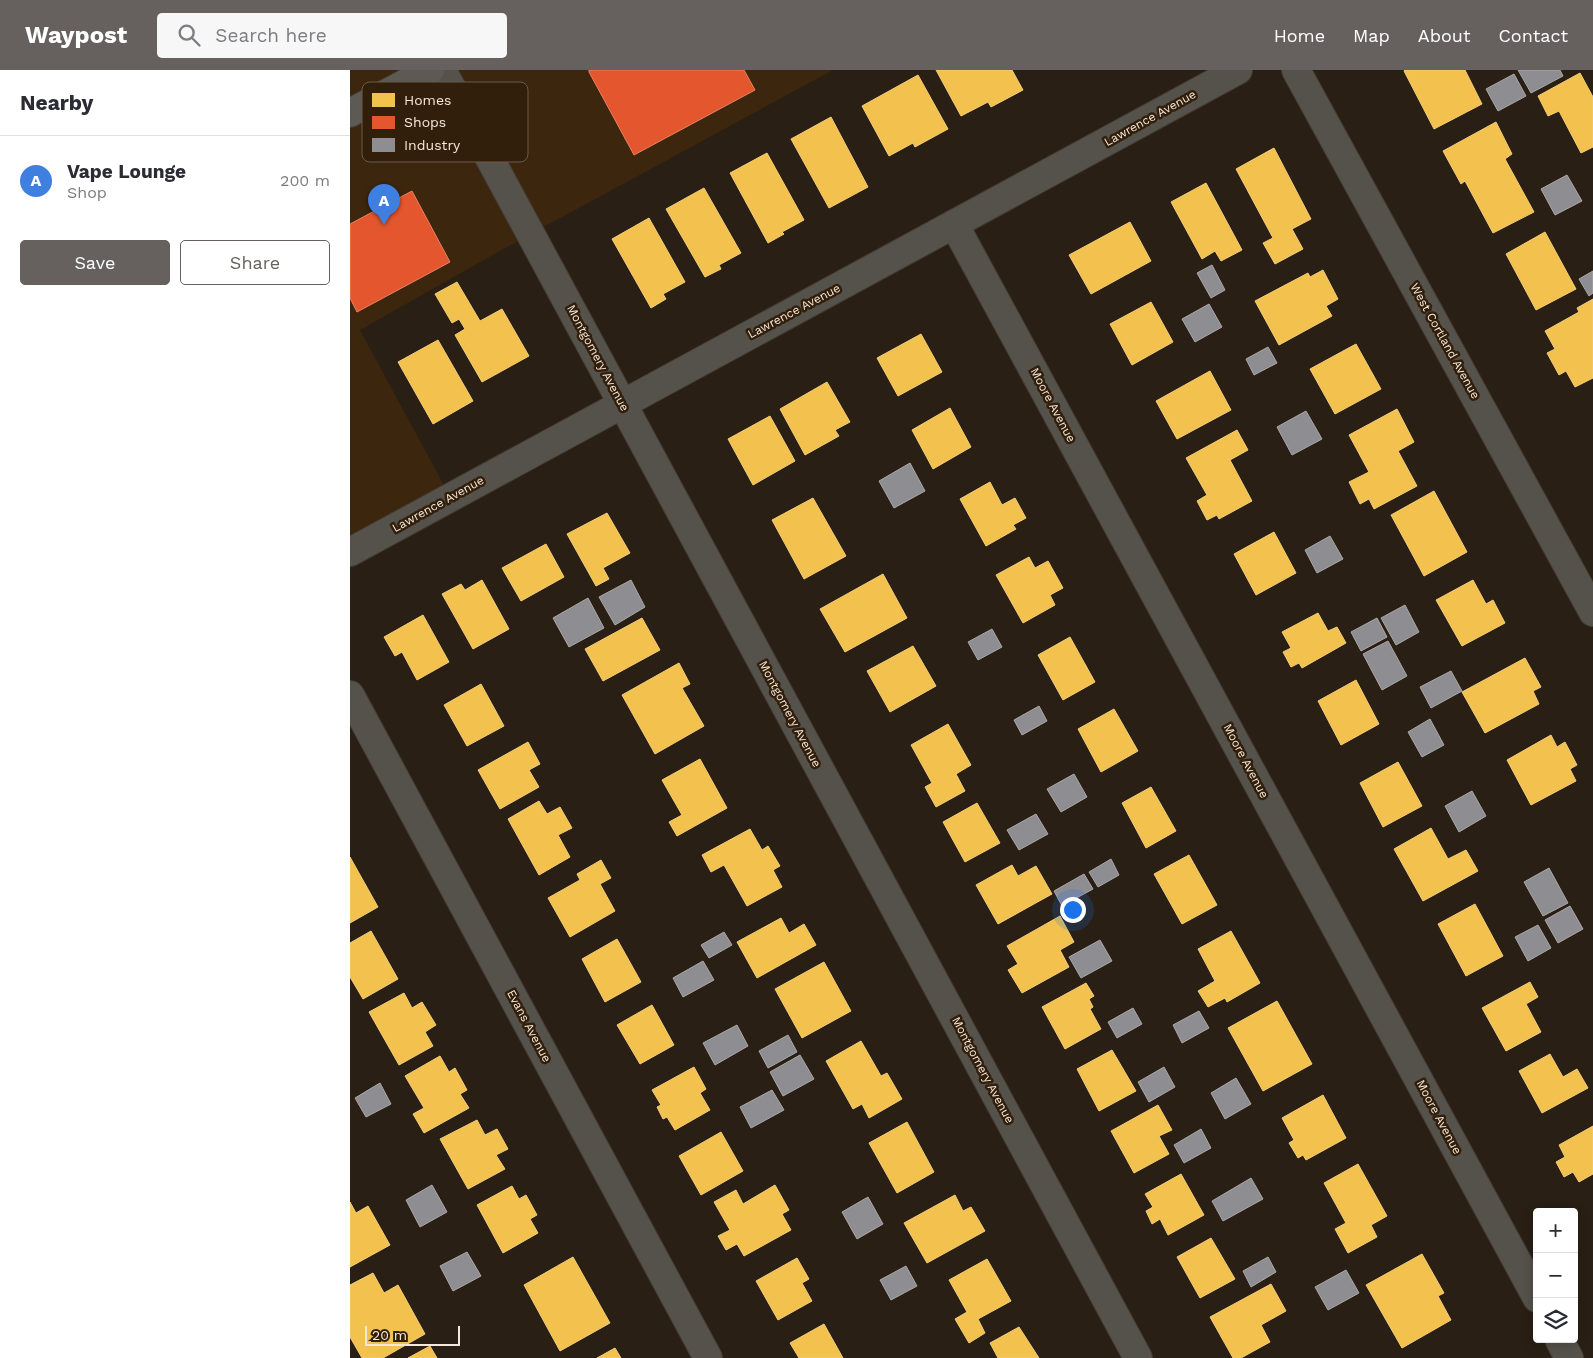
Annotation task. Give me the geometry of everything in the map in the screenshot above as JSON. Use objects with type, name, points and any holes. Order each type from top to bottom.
[{"type":"main road","points":[[408,82],[430,70]]},
{"type":"main road","points":[[350,113],[362,107]]},
{"type":"street","name":"Montgomery Avenue","points":[[442,70],[448,82]]},
{"type":"street","name":"Lawrence Avenue","points":[[350,552],[1238,70]]},
{"type":"street","name":"West Cortland Avenue","points":[[1296,70],[1593,612]]},
{"type":"street","name":"Montgomery Avenue","points":[[492,162],[1138,1358]]},
{"type":"street","name":"Moore Avenue","points":[[954,224],[1533,1291]]},
{"type":"street","name":"Evans Avenue","points":[[350,695],[708,1358]]},
{"type":"street","points":[[1561,1343],[1569,1358]]},
{"type":"shaded area","points":[[350,70],[833,70],[498,252],[360,330],[446,489],[350,541]]},
{"type":"building: Homes","points":[[936,70],[1012,70],[1023,90],[991,107],[988,102],[961,116]]},
{"type":"building: Homes","points":[[1405,70],[1465,70],[1482,104],[1434,129]]},
{"type":"building: Homes","points":[[1580,73],[1593,97],[1593,147],[1581,153],[1559,111],[1548,116],[1538,96]]},
{"type":"building: Homes","points":[[918,75],[948,129],[915,147],[913,143],[889,156],[862,106]]},
{"type":"building: Homes","points":[[831,117],[868,187],[829,208],[791,139]]},
{"type":"building: Homes","points":[[1496,122],[1512,154],[1505,159],[1534,212],[1493,233],[1465,181],[1461,184],[1443,151]]},
{"type":"building: Homes","points":[[1274,148],[1311,219],[1292,229],[1303,249],[1275,264],[1263,243],[1273,238],[1236,169]]},
{"type":"building: Homes","points":[[767,153],[804,220],[782,232],[784,234],[768,243],[730,173]]},
{"type":"building: Homes","points":[[1206,183],[1242,250],[1221,261],[1215,251],[1202,259],[1171,202]]},
{"type":"building: Homes","points":[[704,188],[741,253],[719,265],[721,269],[705,277],[666,209]]},
{"type":"building: Homes","points":[[649,218],[685,282],[663,294],[666,299],[651,308],[612,239]]},
{"type":"building: Homes","points":[[1130,222],[1151,261],[1091,294],[1069,255]]},
{"type":"building: Homes","points":[[1545,232],[1576,289],[1536,310],[1506,254]]},
{"type":"building: Homes","points":[[1323,270],[1338,299],[1326,306],[1332,316],[1279,345],[1255,301],[1308,273],[1310,277]]},
{"type":"building: Homes","points":[[457,282],[480,321],[502,309],[529,356],[482,382],[455,335],[465,329],[459,319],[452,323],[435,294]]},
{"type":"building: Homes","points":[[1593,299],[1593,378],[1575,387],[1566,371],[1559,375],[1547,353],[1555,349],[1545,331],[1579,312],[1577,308]]},
{"type":"building: Homes","points":[[1151,302],[1173,342],[1132,365],[1110,324]]},
{"type":"building: Homes","points":[[921,334],[942,372],[898,396],[877,358]]},
{"type":"building: Homes","points":[[438,340],[473,401],[433,424],[398,362]]},
{"type":"building: Homes","points":[[1356,344],[1381,389],[1335,414],[1310,369]]},
{"type":"building: Homes","points":[[1210,371],[1231,410],[1177,439],[1156,401]]},
{"type":"building: Homes","points":[[827,382],[850,422],[835,430],[839,436],[805,455],[780,409]]},
{"type":"building: Homes","points":[[950,408],[971,447],[933,469],[912,430]]},
{"type":"building: Homes","points":[[1397,409],[1414,442],[1398,451],[1417,486],[1374,509],[1369,499],[1360,504],[1349,482],[1369,472],[1349,435]]},
{"type":"building: Homes","points":[[770,416],[795,461],[753,485],[728,439]]},
{"type":"building: Homes","points":[[1237,430],[1248,450],[1230,460],[1252,501],[1219,519],[1217,515],[1207,520],[1197,501],[1207,495],[1186,458]]},
{"type":"building: Homes","points":[[990,482],[1002,505],[1015,498],[1026,518],[1013,525],[1016,529],[986,546],[960,499]]},
{"type":"building: Homes","points":[[1434,491],[1467,552],[1424,576],[1391,515]]},
{"type":"building: Homes","points":[[813,498],[846,556],[804,579],[772,520]]},
{"type":"building: Homes","points":[[607,513],[630,553],[603,568],[609,579],[596,586],[567,534]]},
{"type":"building: Homes","points":[[1274,532],[1296,573],[1256,595],[1234,554]]},
{"type":"building: Homes","points":[[546,544],[564,577],[521,601],[502,568]]},
{"type":"building: Homes","points":[[1029,557],[1035,568],[1048,561],[1063,588],[1050,595],[1055,605],[1023,623],[996,575]]},
{"type":"building: Homes","points":[[883,574],[907,618],[845,652],[820,609]]},
{"type":"building: Homes","points":[[482,580],[509,629],[473,649],[442,594],[461,584],[465,590]]},
{"type":"building: Homes","points":[[1473,580],[1486,604],[1493,600],[1505,623],[1462,646],[1436,600]]},
{"type":"building: Homes","points":[[1318,613],[1328,631],[1337,627],[1346,643],[1302,668],[1299,663],[1291,667],[1283,652],[1291,648],[1282,632]]},
{"type":"building: Homes","points":[[423,615],[449,662],[417,680],[402,652],[395,656],[384,637]]},
{"type":"building: Homes","points":[[642,618],[660,650],[603,681],[585,649]]},
{"type":"building: Homes","points":[[1070,637],[1095,682],[1063,700],[1038,655]]},
{"type":"building: Homes","points":[[913,646],[936,686],[890,712],[867,671]]},
{"type":"building: Homes","points":[[1525,658],[1541,687],[1533,691],[1539,704],[1485,733],[1462,692]]},
{"type":"building: Homes","points":[[679,663],[690,684],[682,688],[704,726],[655,754],[622,695]]},
{"type":"building: Homes","points":[[1356,680],[1379,724],[1341,745],[1318,701]]},
{"type":"building: Homes","points":[[481,684],[504,726],[467,746],[444,705]]},
{"type":"building: Homes","points":[[1114,709],[1138,751],[1101,772],[1078,729]]},
{"type":"building: Homes","points":[[948,724],[971,765],[956,774],[965,791],[936,807],[925,787],[932,783],[911,745]]},
{"type":"building: Homes","points":[[1551,735],[1557,747],[1565,742],[1577,765],[1570,769],[1576,781],[1531,805],[1507,760]]},
{"type":"building: Homes","points":[[528,742],[540,764],[529,770],[539,787],[500,809],[478,770]]},
{"type":"building: Homes","points":[[700,759],[727,808],[677,836],[669,822],[682,815],[662,780]]},
{"type":"building: Homes","points":[[1398,762],[1422,806],[1383,827],[1360,783]]},
{"type":"building: Homes","points":[[1151,787],[1176,831],[1146,848],[1122,803]]},
{"type":"building: Homes","points":[[539,801],[547,814],[560,807],[572,828],[558,835],[570,857],[539,875],[508,819]]},
{"type":"building: Homes","points":[[977,803],[1000,843],[965,862],[943,822]]},
{"type":"building: Homes","points":[[1431,828],[1448,859],[1466,850],[1478,871],[1423,901],[1394,849]]},
{"type":"building: Homes","points":[[750,829],[762,850],[768,846],[780,866],[773,870],[782,887],[747,906],[724,865],[711,872],[702,855]]},
{"type":"building: Homes","points":[[1189,855],[1217,905],[1182,924],[1154,874]]},
{"type":"building: Homes","points":[[350,857],[378,907],[350,923]]},
{"type":"building: Homes","points":[[601,860],[611,878],[600,884],[615,911],[570,937],[548,898],[580,880],[577,874]]},
{"type":"building: Homes","points":[[1012,865],[1018,876],[1036,866],[1052,894],[998,924],[976,885]]},
{"type":"building: Homes","points":[[1475,904],[1503,956],[1466,976],[1438,924]]},
{"type":"building: Homes","points":[[1060,916],[1074,942],[1060,950],[1069,967],[1022,993],[1008,970],[1018,964],[1007,946]]},
{"type":"building: Homes","points":[[781,918],[789,933],[804,924],[816,945],[757,978],[737,942]]},
{"type":"building: Homes","points":[[371,931],[398,979],[363,999],[350,977],[350,943]]},
{"type":"building: Homes","points":[[1231,931],[1260,983],[1227,1002],[1225,998],[1208,1007],[1198,991],[1215,981],[1198,949]]},
{"type":"building: Homes","points":[[617,939],[641,982],[605,1002],[582,959]]},
{"type":"building: Homes","points":[[824,962],[851,1011],[802,1038],[775,989]]},
{"type":"building: Homes","points":[[1530,982],[1538,997],[1526,1004],[1541,1032],[1506,1051],[1482,1008]]},
{"type":"building: Homes","points":[[1086,983],[1094,996],[1089,999],[1093,1007],[1090,1009],[1101,1029],[1065,1049],[1042,1007]]},
{"type":"building: Homes","points":[[404,993],[412,1008],[422,1002],[436,1025],[425,1032],[433,1046],[399,1065],[369,1012]]},
{"type":"building: Homes","points":[[1277,1001],[1312,1064],[1263,1091],[1228,1028]]},
{"type":"building: Homes","points":[[652,1005],[674,1045],[640,1064],[617,1025]]},
{"type":"building: Homes","points":[[861,1041],[881,1076],[887,1073],[902,1099],[869,1118],[862,1104],[853,1109],[826,1061]]},
{"type":"building: Homes","points":[[1112,1050],[1136,1091],[1099,1111],[1077,1069]]},
{"type":"building: Homes","points":[[1550,1054],[1563,1077],[1577,1069],[1588,1088],[1542,1113],[1519,1071]]},
{"type":"building: Homes","points":[[440,1056],[449,1072],[455,1068],[467,1090],[460,1094],[469,1108],[424,1133],[413,1114],[424,1108],[405,1076]]},
{"type":"building: Homes","points":[[694,1067],[706,1089],[700,1093],[710,1110],[675,1130],[667,1117],[663,1119],[657,1107],[661,1105],[652,1090]]},
{"type":"building: Homes","points":[[1323,1095],[1346,1138],[1306,1160],[1303,1155],[1298,1158],[1289,1143],[1294,1140],[1282,1118]]},
{"type":"building: Homes","points":[[1158,1105],[1172,1130],[1159,1136],[1169,1154],[1134,1173],[1111,1131]]},
{"type":"building: Homes","points":[[477,1120],[485,1135],[497,1129],[508,1149],[496,1155],[505,1169],[468,1189],[440,1139]]},
{"type":"building: Homes","points":[[907,1122],[934,1172],[897,1193],[869,1143]]},
{"type":"building: Homes","points":[[1593,1126],[1593,1174],[1579,1182],[1573,1172],[1564,1177],[1556,1162],[1565,1157],[1559,1145]]},
{"type":"building: Homes","points":[[721,1132],[743,1171],[701,1195],[679,1156]]},
{"type":"building: Homes","points":[[1358,1164],[1387,1216],[1371,1225],[1377,1237],[1348,1253],[1335,1229],[1346,1223],[1324,1183]]},
{"type":"building: Homes","points":[[1181,1174],[1204,1215],[1168,1235],[1160,1219],[1152,1224],[1146,1211],[1153,1207],[1145,1194]]},
{"type":"building: Homes","points":[[775,1185],[789,1210],[782,1214],[791,1230],[744,1256],[737,1244],[726,1250],[718,1236],[730,1230],[714,1202],[736,1190],[743,1204]]},
{"type":"building: Homes","points":[[512,1186],[519,1199],[526,1195],[537,1215],[530,1219],[538,1233],[503,1253],[477,1205]]},
{"type":"building: Homes","points":[[955,1195],[963,1211],[971,1207],[985,1231],[927,1263],[904,1223]]},
{"type":"building: Homes","points":[[350,1202],[356,1213],[368,1206],[390,1245],[350,1267]]},
{"type":"building: Homes","points":[[1211,1238],[1235,1279],[1200,1298],[1177,1257]]},
{"type":"building: Homes","points":[[1422,1254],[1444,1293],[1438,1296],[1451,1320],[1402,1348],[1366,1285]]},
{"type":"building: Homes","points":[[573,1257],[610,1323],[560,1351],[524,1285]]},
{"type":"building: Homes","points":[[797,1258],[809,1279],[802,1283],[812,1301],[778,1320],[756,1281]]},
{"type":"building: Homes","points":[[987,1259],[1011,1301],[978,1319],[985,1333],[969,1343],[955,1319],[967,1312],[949,1280]]},
{"type":"building: Homes","points":[[373,1273],[384,1293],[398,1285],[425,1334],[383,1358],[362,1358],[350,1337],[350,1285]]},
{"type":"building: Homes","points":[[1271,1284],[1286,1311],[1261,1325],[1270,1342],[1241,1358],[1233,1358],[1210,1317]]},
{"type":"building: Homes","points":[[824,1324],[843,1358],[799,1358],[790,1343]]},
{"type":"building: Homes","points":[[1019,1327],[1039,1358],[998,1358],[990,1343]]},
{"type":"building: Homes","points":[[430,1346],[437,1358],[408,1358]]},
{"type":"building: Homes","points":[[615,1348],[621,1358],[597,1358]]},
{"type":"building: Shops","points":[[589,70],[744,70],[755,90],[634,155]]},
{"type":"building: Shops","points":[[412,191],[450,262],[357,312],[350,298],[350,224]]},
{"type":"building: Industry","points":[[1518,70],[1560,70],[1563,76],[1531,93]]},
{"type":"building: Industry","points":[[1514,74],[1526,96],[1498,111],[1486,89]]},
{"type":"building: Industry","points":[[1567,175],[1582,201],[1555,215],[1541,189]]},
{"type":"building: Industry","points":[[1212,265],[1225,290],[1211,298],[1197,273]]},
{"type":"building: Industry","points":[[1593,271],[1593,293],[1589,296],[1579,279]]},
{"type":"building: Industry","points":[[1209,304],[1222,327],[1195,342],[1182,319]]},
{"type":"building: Industry","points":[[1268,347],[1277,363],[1254,375],[1246,359]]},
{"type":"building: Industry","points":[[1306,411],[1322,439],[1292,455],[1277,427]]},
{"type":"building: Industry","points":[[910,463],[925,491],[894,508],[879,481]]},
{"type":"building: Industry","points":[[1330,536],[1343,559],[1317,573],[1305,550]]},
{"type":"building: Industry","points":[[631,580],[645,607],[615,625],[599,597]]},
{"type":"building: Industry","points":[[588,598],[604,628],[569,647],[553,618]]},
{"type":"building: Industry","points":[[1405,605],[1419,632],[1396,645],[1381,618]]},
{"type":"building: Industry","points":[[1377,618],[1387,637],[1361,651],[1351,632]]},
{"type":"building: Industry","points":[[992,629],[1002,647],[978,660],[968,642]]},
{"type":"building: Industry","points":[[1388,641],[1407,676],[1382,690],[1363,654]]},
{"type":"building: Industry","points":[[1451,671],[1462,691],[1431,708],[1420,687]]},
{"type":"building: Industry","points":[[1039,706],[1047,721],[1022,735],[1014,720]]},
{"type":"building: Industry","points":[[1430,719],[1444,745],[1422,757],[1408,732]]},
{"type":"building: Industry","points":[[1074,774],[1087,797],[1061,812],[1047,789]]},
{"type":"building: Industry","points":[[1472,791],[1486,816],[1459,832],[1445,806]]},
{"type":"building: Industry","points":[[1036,814],[1048,834],[1019,850],[1007,830]]},
{"type":"building: Industry","points":[[1111,859],[1119,875],[1098,887],[1089,872]]},
{"type":"building: Industry","points":[[1549,868],[1568,903],[1543,916],[1524,882]]},
{"type":"building: Industry","points":[[1084,874],[1093,889],[1062,906],[1054,891]]},
{"type":"building: Industry","points":[[1570,906],[1583,929],[1558,943],[1545,920]]},
{"type":"building: Industry","points":[[1538,925],[1551,948],[1528,961],[1515,937]]},
{"type":"building: Industry","points":[[724,932],[732,945],[709,958],[701,945]]},
{"type":"building: Industry","points":[[1100,940],[1112,961],[1081,978],[1069,957]]},
{"type":"building: Industry","points":[[703,961],[714,980],[683,997],[673,978]]},
{"type":"building: Industry","points":[[1133,1008],[1142,1024],[1117,1038],[1108,1022]]},
{"type":"building: Industry","points":[[1199,1011],[1209,1028],[1182,1043],[1173,1025]]},
{"type":"building: Industry","points":[[737,1025],[748,1046],[715,1065],[703,1043]]},
{"type":"building: Industry","points":[[788,1035],[797,1052],[768,1068],[759,1051]]},
{"type":"building: Industry","points":[[800,1055],[814,1079],[783,1096],[770,1072]]},
{"type":"building: Industry","points":[[1164,1067],[1175,1087],[1149,1102],[1138,1082]]},
{"type":"building: Industry","points":[[1236,1078],[1251,1104],[1225,1119],[1211,1093]]},
{"type":"building: Industry","points":[[380,1083],[391,1104],[366,1117],[355,1098]]},
{"type":"building: Industry","points":[[772,1090],[784,1110],[751,1128],[740,1107]]},
{"type":"building: Industry","points":[[1201,1129],[1211,1148],[1184,1163],[1174,1145]]},
{"type":"building: Industry","points":[[1251,1178],[1263,1199],[1223,1221],[1212,1201]]},
{"type":"building: Industry","points":[[432,1185],[447,1212],[420,1227],[406,1200]]},
{"type":"building: Industry","points":[[868,1197],[883,1224],[857,1239],[842,1212]]},
{"type":"building: Industry","points":[[467,1252],[481,1276],[453,1291],[440,1266]]},
{"type":"building: Industry","points":[[1268,1257],[1276,1272],[1251,1287],[1243,1271]]},
{"type":"building: Industry","points":[[906,1266],[917,1286],[891,1300],[880,1280]]},
{"type":"building: Industry","points":[[1346,1270],[1359,1293],[1328,1310],[1315,1287]]},
{"type":"place","name":"Vape Lounge","points":[[384,225]]}]
